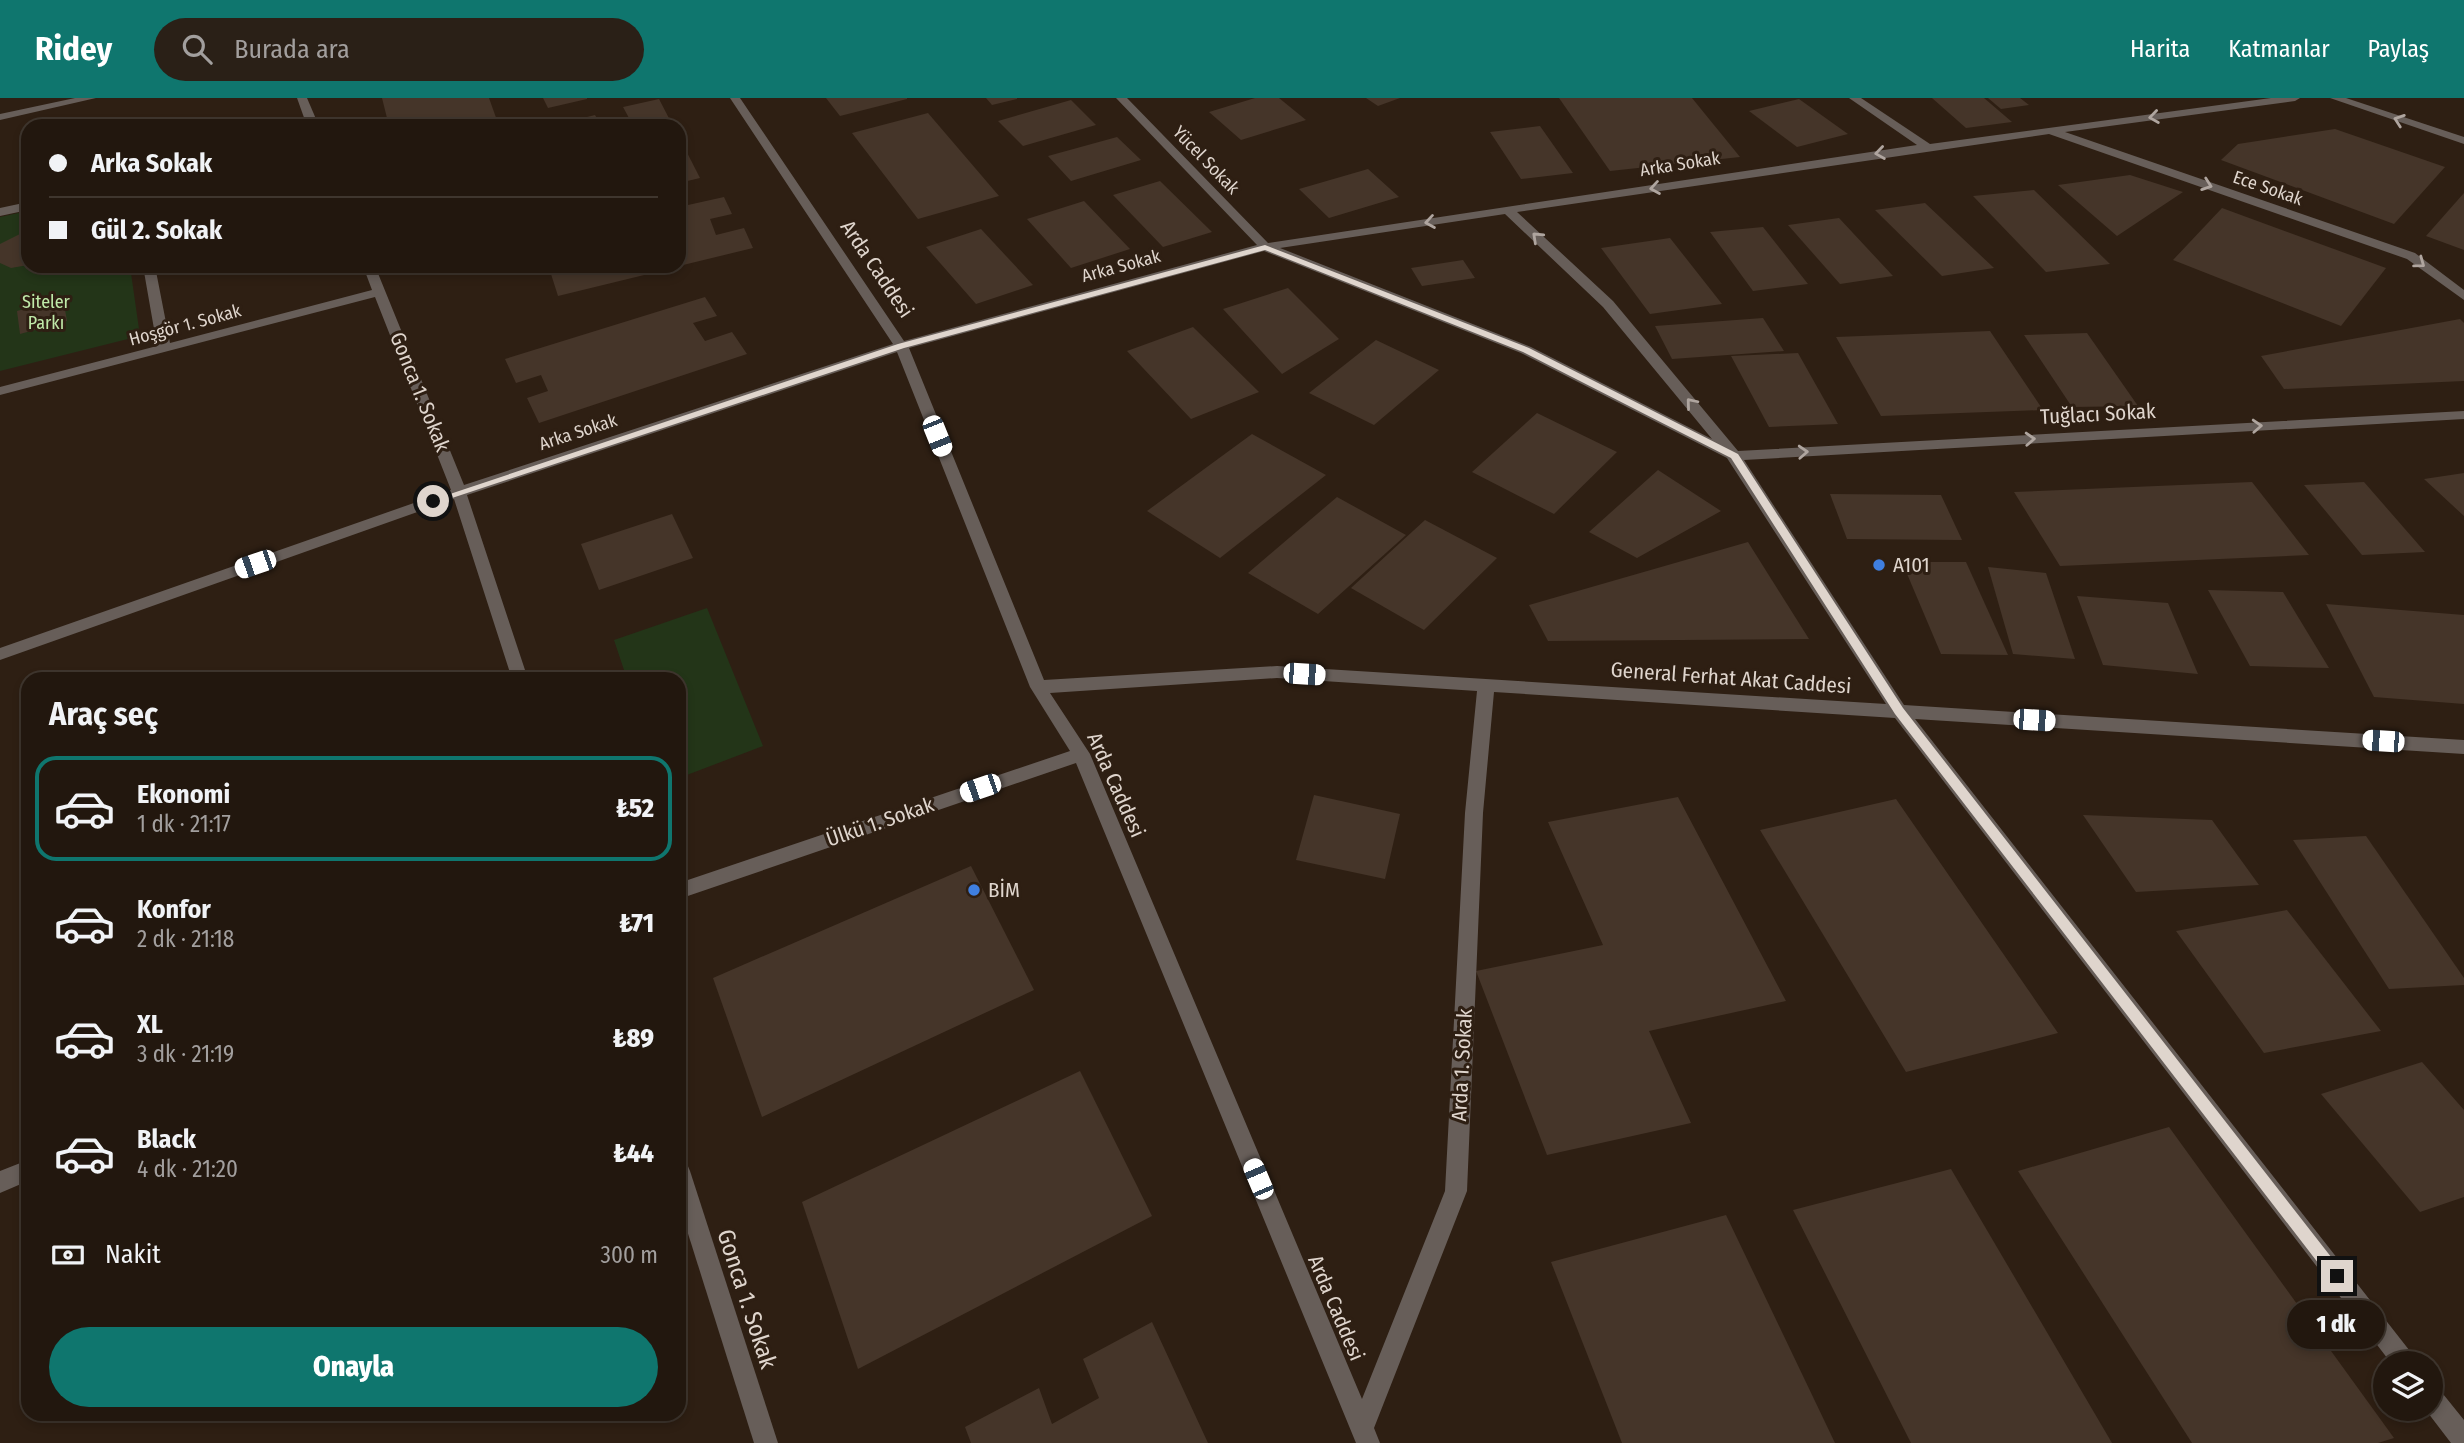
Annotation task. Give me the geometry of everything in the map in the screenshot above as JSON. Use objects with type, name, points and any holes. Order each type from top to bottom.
[{"type":"street","points":[[0,117],[91,98]]},
{"type":"street","points":[[302,98],[310,119]]},
{"type":"street","name":"Arda Caddesi","points":[[735,98],[901,346],[1038,687],[1081,754],[1365,1436]]},
{"type":"street","name":"Yücel Sokak","points":[[1121,98],[1265,247]]},
{"type":"street","points":[[1854,98],[1927,147]]},
{"type":"street","points":[[2171,98],[2192,112]]},
{"type":"street","name":"Arka Sokak","points":[[0,654],[459,492],[901,346],[1265,247],[1927,147],[2295,98]]},
{"type":"street","points":[[2335,98],[2464,141]]},
{"type":"street","name":"Ece Sokak","points":[[2050,131],[2412,256],[2464,296]]},
{"type":"street","points":[[0,212],[21,208]]},
{"type":"street","points":[[1508,210],[1608,304],[1734,456],[1899,711],[2396,1351]]},
{"type":"street","points":[[1265,247],[1526,350],[1734,456]]},
{"type":"street","points":[[150,273],[164,348]]},
{"type":"street","name":"Gonca 1. Sokak","points":[[372,273],[459,492],[518,672]]},
{"type":"street","name":"Hoşgör 1. Sokak","points":[[0,391],[380,292]]},
{"type":"street","name":"Tuğlacı Sokak","points":[[1734,456],[2464,415]]},
{"type":"street","name":"General Ferhat Akat Caddesi","points":[[1038,687],[1277,672],[2464,747]]},
{"type":"street","name":"Arda 1. Sokak","points":[[1365,1436],[1456,1191],[1474,813],[1486,685]]},
{"type":"street","name":"Ülkü 1. Sokak","points":[[686,889],[1081,754]]},
{"type":"street","points":[[0,1182],[21,1173]]},
{"type":"street","name":"Gonca 1. Sokak","points":[[686,1193],[766,1443]]},
{"type":"street","points":[[2443,1413],[2464,1440]]},
{"type":"green space","name":"Siteler Parkı","points":[[21,212],[21,273],[131,273],[140,336],[0,371],[0,217]]},
{"type":"green space","points":[[707,608],[763,746],[686,775],[686,672],[625,672],[614,640]]},
{"type":"building","points":[[382,98],[489,98],[496,119],[387,119]]},
{"type":"building","points":[[543,98],[587,98],[587,99],[548,108]]},
{"type":"building","points":[[826,98],[907,98],[907,99],[840,116]]},
{"type":"building","points":[[986,98],[1017,98],[1017,99],[992,105]]},
{"type":"building","points":[[1255,98],[1279,98],[1306,120],[1241,140],[1209,112]]},
{"type":"building","points":[[1366,98],[1400,98],[1378,106]]},
{"type":"building","points":[[1559,98],[1692,98],[1740,157],[1610,171]]},
{"type":"building","points":[[1932,98],[1984,98],[2012,122],[1966,128]]},
{"type":"building","points":[[1988,98],[2020,98],[2029,105],[2001,109]]},
{"type":"building","points":[[659,99],[669,119],[624,119],[629,118],[623,107]]},
{"type":"building","points":[[1799,99],[1848,134],[1797,147],[1749,111]]},
{"type":"building","points":[[1071,100],[1096,125],[1023,146],[998,121]]},
{"type":"building","points":[[928,113],[999,196],[918,219],[852,133]]},
{"type":"building","points":[[595,115],[597,119],[579,119]]},
{"type":"building","points":[[1540,126],[1573,173],[1521,179],[1490,132]]},
{"type":"building","points":[[2335,129],[2445,167],[2394,224],[2221,160],[2238,144]]},
{"type":"building","points":[[1117,137],[1141,160],[1071,181],[1048,156]]},
{"type":"building","points":[[686,151],[700,178],[686,181]]},
{"type":"building","points":[[1368,169],[1399,197],[1329,218],[1299,189]]},
{"type":"building","points":[[2130,175],[2183,192],[2117,236],[2058,185]]},
{"type":"building","points":[[1160,181],[1212,232],[1163,247],[1113,195]]},
{"type":"building","points":[[2034,190],[2110,264],[2046,272],[1973,196]]},
{"type":"building","points":[[2464,193],[2464,250],[2426,236]]},
{"type":"building","points":[[724,197],[732,214],[710,219],[716,235],[744,228],[753,248],[686,264],[686,205]]},
{"type":"building","points":[[1084,201],[1130,249],[1071,268],[1027,219]]},
{"type":"building","points":[[1925,203],[1994,268],[1942,276],[1875,210]]},
{"type":"building","points":[[2222,208],[2386,268],[2341,326],[2173,260]]},
{"type":"building","points":[[1839,218],[1893,276],[1840,284],[1788,225]]},
{"type":"building","points":[[1763,227],[1808,284],[1753,291],[1710,232]]},
{"type":"building","points":[[981,229],[1033,285],[976,304],[926,247]]},
{"type":"building","points":[[21,234],[21,266],[11,268],[0,263],[0,244]]},
{"type":"building","points":[[1670,238],[1722,304],[1650,314],[1601,248]]},
{"type":"building","points":[[1463,260],[1475,278],[1422,286],[1411,268]]},
{"type":"building","points":[[556,273],[652,273],[558,296],[551,274]]},
{"type":"building","points":[[1288,288],[1339,339],[1282,374],[1223,309]]},
{"type":"building","points":[[705,297],[717,316],[693,323],[705,341],[732,332],[747,354],[539,423],[527,398],[548,391],[541,375],[516,383],[505,359]]},
{"type":"building","points":[[63,298],[67,321],[20,334],[17,311]]},
{"type":"building","points":[[1763,318],[1784,351],[1672,359],[1655,326]]},
{"type":"building","points":[[2460,319],[2464,323],[2464,381],[2284,389],[2261,356]]},
{"type":"building","points":[[1193,327],[1259,392],[1191,419],[1127,351]]},
{"type":"building","points":[[1990,331],[2043,410],[1881,416],[1836,337]]},
{"type":"building","points":[[2087,333],[2138,406],[2072,407],[2024,335]]},
{"type":"building","points":[[1376,340],[1439,370],[1374,425],[1309,393]]},
{"type":"building","points":[[1798,353],[1838,424],[1769,427],[1731,356]]},
{"type":"building","points":[[1537,413],[1617,452],[1554,514],[1472,472]]},
{"type":"building","points":[[1252,434],[1326,475],[1220,558],[1147,511]]},
{"type":"building","points":[[1658,470],[1721,511],[1637,558],[1589,532]]},
{"type":"building","points":[[2464,473],[2464,516],[2424,479]]},
{"type":"building","points":[[2252,482],[2309,555],[2060,566],[2014,492]]},
{"type":"building","points":[[2364,482],[2425,552],[2362,555],[2304,485]]},
{"type":"building","points":[[1830,494],[1941,495],[1962,540],[1847,539]]},
{"type":"building","points":[[1337,497],[1406,535],[1318,614],[1248,573]]},
{"type":"building","points":[[672,514],[693,558],[599,590],[581,544]]},
{"type":"building","points":[[1425,520],[1497,558],[1424,630],[1351,588]]},
{"type":"building","points":[[1748,542],[1809,639],[1548,641],[1529,605]]},
{"type":"building","points":[[1902,562],[1966,562],[2008,655],[1941,654]]},
{"type":"building","points":[[1988,567],[2046,573],[2075,659],[2013,654]]},
{"type":"building","points":[[2208,590],[2283,592],[2329,668],[2250,666]]},
{"type":"building","points":[[2077,596],[2168,603],[2198,674],[2103,665]]},
{"type":"building","points":[[2326,604],[2464,615],[2464,704],[2374,697]]},
{"type":"building","points":[[1314,795],[1400,814],[1385,879],[1296,860]]},
{"type":"building","points":[[1678,797],[1786,1001],[1649,1031],[1691,1123],[1547,1155],[1476,971],[1603,945],[1548,822]]},
{"type":"building","points":[[1896,799],[2058,1033],[1906,1072],[1760,830]]},
{"type":"building","points":[[2083,815],[2212,820],[2259,885],[2136,892]]},
{"type":"building","points":[[2366,836],[2464,978],[2464,985],[2389,989],[2293,840]]},
{"type":"building","points":[[971,866],[1034,990],[762,1117],[713,978]]},
{"type":"building","points":[[2287,910],[2381,1031],[2264,1053],[2176,931]]},
{"type":"building","points":[[2422,1062],[2464,1110],[2464,1197],[2420,1212],[2321,1094]]},
{"type":"building","points":[[1080,1071],[1152,1216],[858,1369],[802,1202]]},
{"type":"building","points":[[2169,1127],[2373,1409],[2373,1421],[2382,1421],[2394,1438],[2378,1443],[2192,1443],[2018,1171]]},
{"type":"building","points":[[1951,1169],[2112,1443],[1911,1443],[1793,1210]]},
{"type":"building","points":[[1726,1215],[1835,1443],[1622,1443],[1551,1262]]},
{"type":"building","points":[[1152,1322],[1208,1443],[971,1443],[965,1427],[1039,1388],[1052,1424],[1099,1398],[1083,1359]]},
{"type":"place","name":"A101","points":[[1879,565]]},
{"type":"place","name":"BİM","points":[[974,890]]},
{"type":"route","points":[[433,501],[901,346],[1265,247],[1526,350],[1734,456],[1899,711],[2337,1276]]}]
